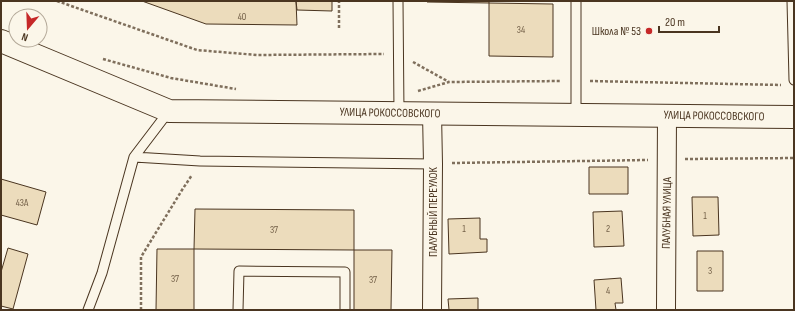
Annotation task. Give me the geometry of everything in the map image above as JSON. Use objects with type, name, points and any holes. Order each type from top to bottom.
[{"type":"street","name":"УЛИЦА РОКОССОВСКОГО","points":[[1,41],[169,111],[794,117]]},
{"type":"street","name":"ПАЛУБНЫЙ ПЕРЕУЛОК","points":[[432,113],[432,310]]},
{"type":"street","name":"ПАЛУБНАЯ УЛИЦА","points":[[666,310],[667,116]]},
{"type":"lane","points":[[398,1],[399,113]]},
{"type":"lane","points":[[576,1],[576,114]]},
{"type":"lane","points":[[792,1],[794,80]]},
{"type":"lane","points":[[88,310],[102,273],[134,157],[169,111]]},
{"type":"lane","points":[[134,157],[200,161],[433,164]]},
{"type":"lane","points":[[238,310],[239,271],[246,271],[346,272],[345,310]]},
{"type":"path","points":[[58,1],[198,50],[257,55],[398,54],[449,82]]},
{"type":"path","points":[[339,1],[339,28]]},
{"type":"path","points":[[433,164],[794,158]]},
{"type":"path","points":[[141,310],[141,258],[200,161]]},
{"type":"building","points":[[142,1],[296,1],[297,25],[206,24]]},
{"type":"building","points":[[296,1],[332,1],[332,11],[297,10]]},
{"type":"building","points":[[489,1],[489,3],[427,2]]},
{"type":"building","points":[[489,3],[553,4],[553,57],[489,56]]},
{"type":"building","points":[[589,167],[628,167],[628,194],[589,194]]},
{"type":"building","points":[[1,179],[46,192],[37,225],[1,215]]},
{"type":"building","points":[[692,197],[718,197],[719,235],[693,236]]},
{"type":"building","points":[[195,209],[354,210],[354,250],[194,249]]},
{"type":"building","points":[[622,211],[624,246],[594,247],[593,212]]},
{"type":"building","points":[[480,218],[480,239],[487,239],[487,252],[449,254],[448,219]]},
{"type":"building","points":[[8,248],[28,254],[13,309],[1,306],[1,272]]},
{"type":"building","points":[[157,249],[194,249],[194,310],[156,310]]},
{"type":"building","points":[[354,250],[392,250],[391,310],[354,310]]},
{"type":"building","points":[[697,251],[723,251],[723,291],[697,291]]},
{"type":"building","points":[[621,278],[623,303],[615,303],[616,310],[596,310],[594,280]]},
{"type":"building","points":[[478,298],[478,310],[449,310],[448,299]]},
{"type":"place","name":"Школа № 53","points":[[649,31]]}]
